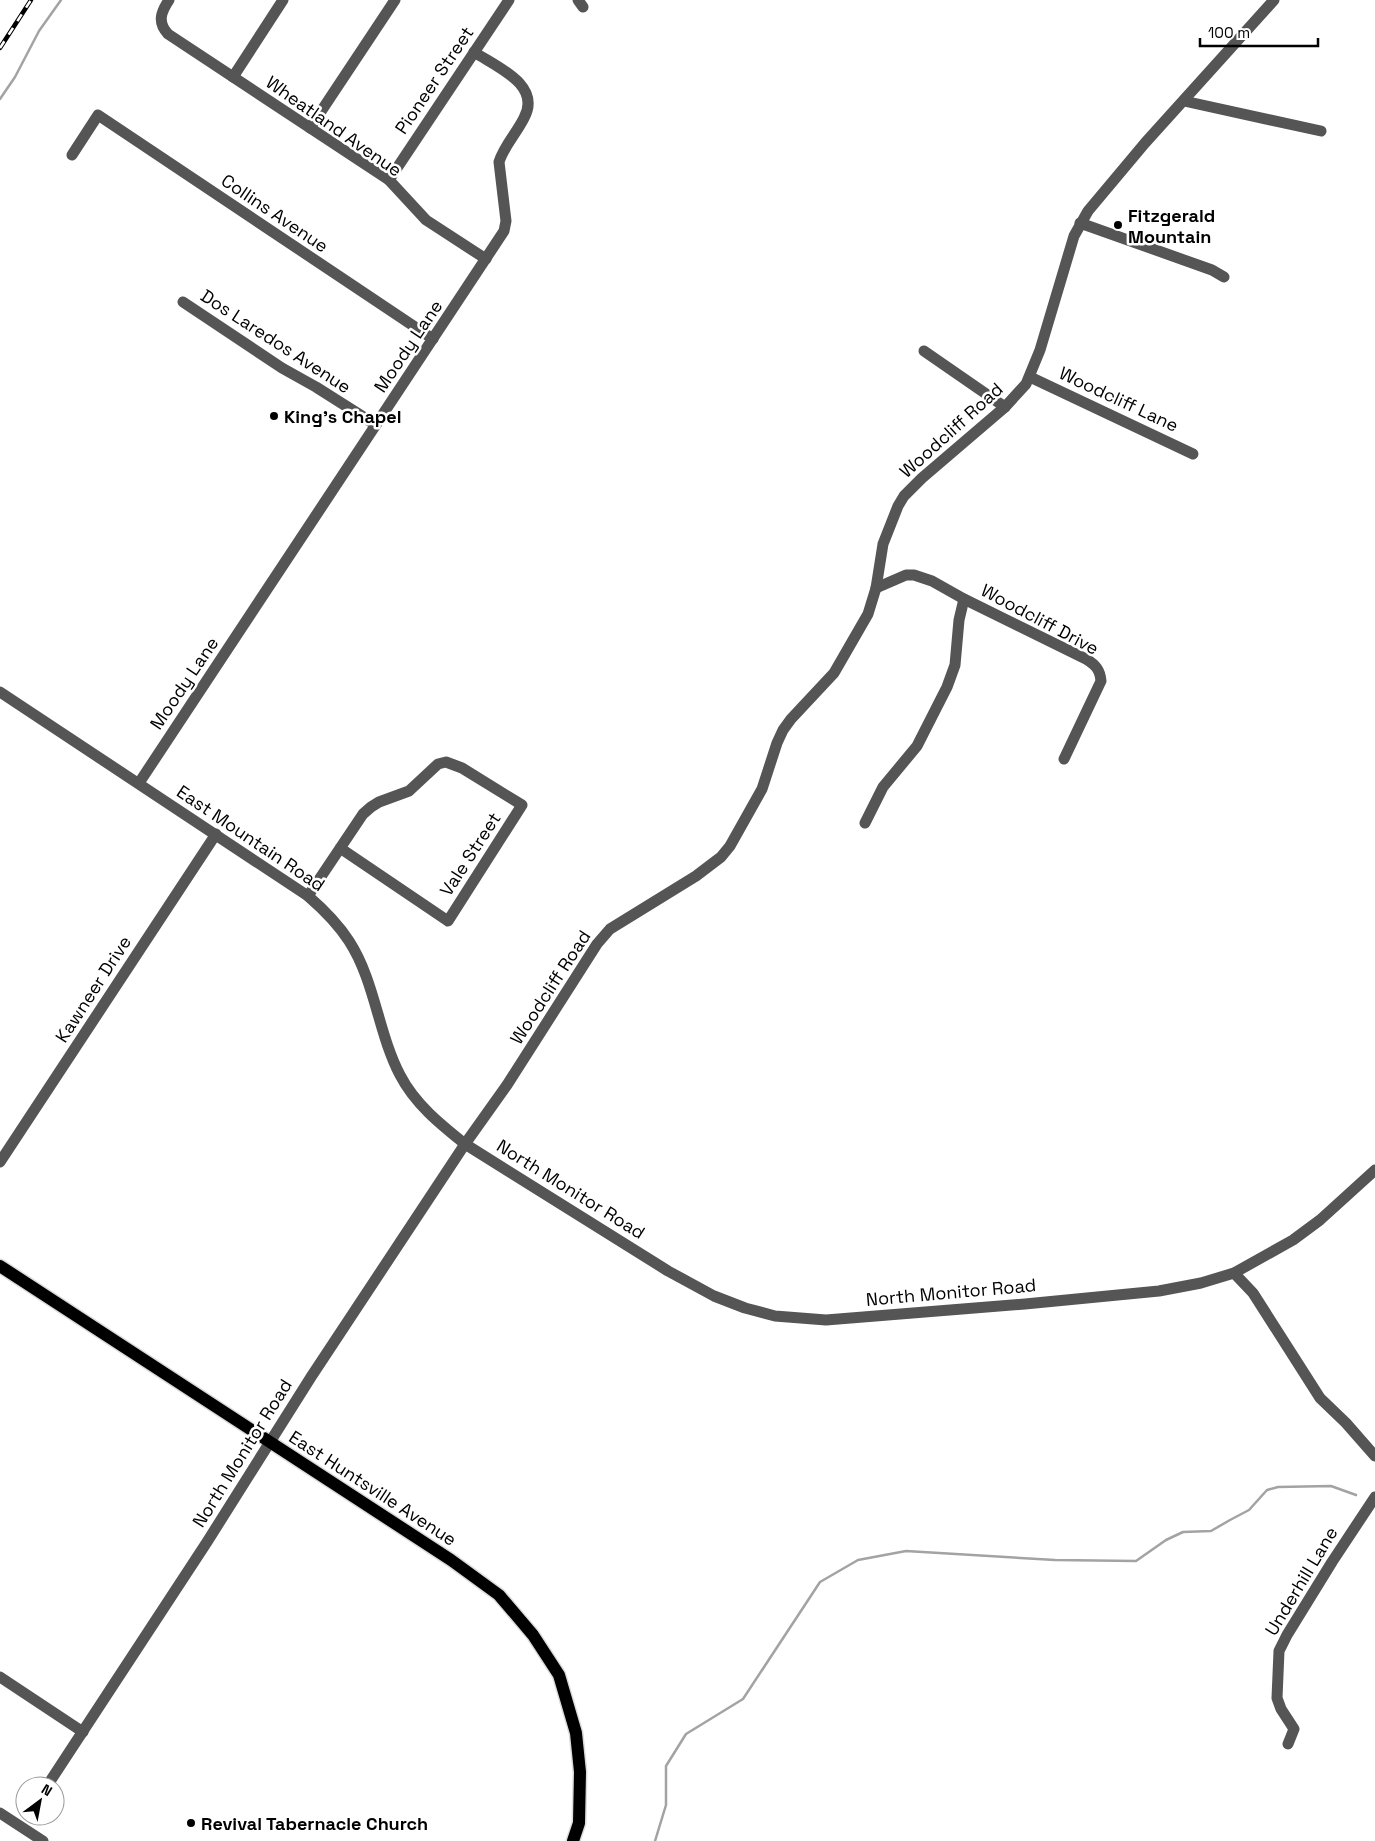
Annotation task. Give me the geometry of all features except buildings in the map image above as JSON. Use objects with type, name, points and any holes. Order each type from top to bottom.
[{"type":"main road","name":"East Huntsville Avenue","points":[[0,1266],[451,1560],[500,1595],[533,1635],[559,1676],[576,1733],[580,1781],[579,1823],[573,1841]]},
{"type":"street","name":"Wheatland Avenue","points":[[170,0],[162,11],[161,24],[168,34],[388,180],[426,220],[486,259]]},
{"type":"street","points":[[233,77],[283,0]]},
{"type":"street","points":[[310,128],[395,0]]},
{"type":"street","name":"Pioneer Street","points":[[388,180],[509,0]]},
{"type":"street","name":"Woodcliff Road","points":[[465,1144],[507,1084],[596,944],[610,930],[696,876],[721,857],[730,846],[762,789],[782,730],[834,672],[868,614],[876,588],[883,544],[890,523],[904,496],[922,478],[1005,407],[1026,384],[1040,350],[1074,236],[1080,223],[1145,143],[1274,0]]},
{"type":"street","name":"Moody Lane","points":[[139,783],[504,232],[506,221],[499,162],[502,153],[524,118],[529,99],[526,90],[519,82],[474,52]]},
{"type":"street","points":[[1184,101],[1321,131]]},
{"type":"street","name":"Collins Avenue","points":[[72,155],[98,115],[433,339]]},
{"type":"street","points":[[1080,223],[1212,270],[1224,277]]},
{"type":"street","name":"Dos Laredos Avenue","points":[[183,302],[282,368],[376,425]]},
{"type":"street","points":[[924,351],[1005,407]]},
{"type":"street","name":"Woodcliff Lane","points":[[1030,377],[1193,454]]},
{"type":"street","name":"Woodcliff Drive","points":[[876,588],[906,575],[914,575],[932,581],[964,599],[1095,664],[1100,672],[1101,682],[1064,759]]},
{"type":"street","points":[[865,823],[883,787],[917,746],[947,687],[955,665],[959,620],[964,599]]},
{"type":"street","name":"East Mountain Road","points":[[0,692],[308,896],[323,910],[349,942],[362,968],[391,1055],[401,1076],[422,1106],[465,1144]]},
{"type":"street","name":"Vale Street","points":[[446,762],[462,768],[522,805],[448,921],[340,848],[363,814],[371,806],[409,791],[438,764],[446,762]]},
{"type":"street","name":"Kawneer Drive","points":[[0,1162],[216,834]]},
{"type":"street","points":[[308,896],[340,848]]},
{"type":"street","name":"North Monitor Road","points":[[54,1776],[465,1144],[690,1284],[714,1296],[745,1308],[775,1316],[826,1320],[1159,1291],[1201,1283],[1234,1273],[1293,1240],[1320,1220],[1375,1170]]},
{"type":"street","points":[[1234,1273],[1253,1293],[1320,1398],[1346,1423],[1375,1456]]},
{"type":"street","name":"Underhill Lane","points":[[1288,1744],[1293,1737],[1294,1729],[1280,1709],[1277,1698],[1279,1651],[1332,1562],[1375,1497]]},
{"type":"street","points":[[0,1677],[83,1732]]},
{"type":"street","points":[[0,1813],[15,1818]]},
{"type":"street","points":[[29,1826],[43,1841]]},
{"type":"waterway","points":[[0,99],[15,77],[39,31],[61,0]]},
{"type":"waterway","points":[[655,1841],[666,1805],[666,1766],[686,1734],[743,1699],[820,1582],[858,1560],[906,1551],[1055,1560],[1136,1561],[1166,1540],[1183,1532],[1211,1531],[1249,1510],[1267,1490],[1278,1487],[1331,1486],[1356,1495]]},
{"type":"railway","points":[[0,48],[31,0]]},
{"type":"place","name":"Fitzgerald Mountain","points":[[1118,225]]},
{"type":"place","name":"King's Chapel","points":[[274,416]]},
{"type":"place","name":"Revival Tabernacle Church","points":[[191,1823]]}]
